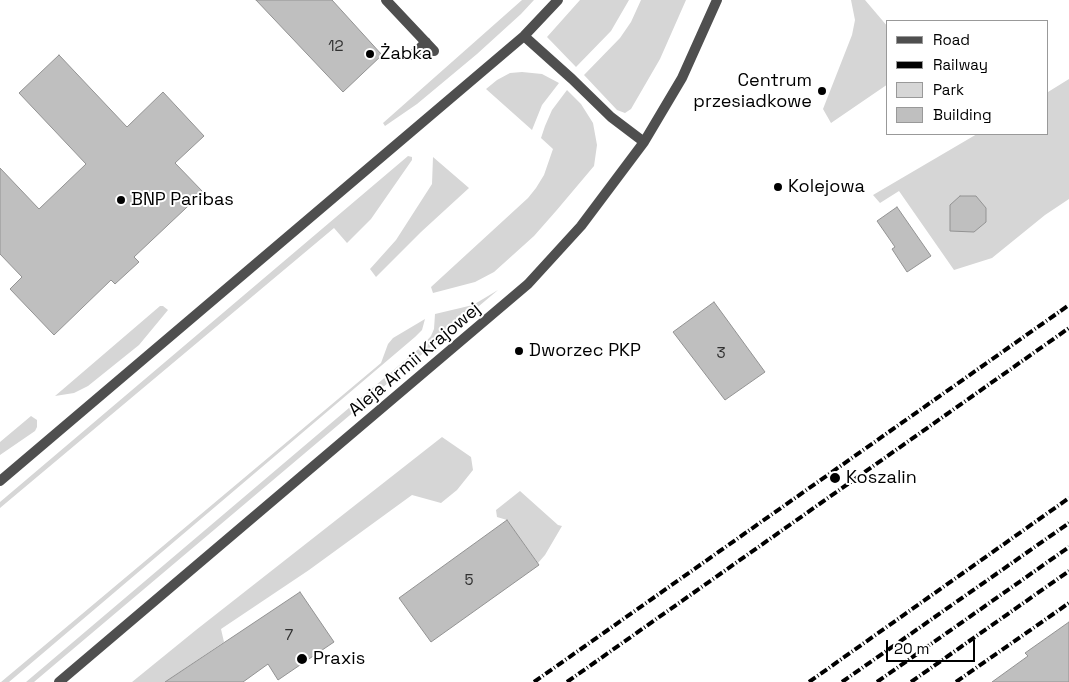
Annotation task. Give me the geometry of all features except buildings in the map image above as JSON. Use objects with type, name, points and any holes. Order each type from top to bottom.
[{"type":"street","points":[[386,0],[434,51]]},
{"type":"street","points":[[0,481],[524,36],[558,0]]},
{"type":"street","name":"Aleja Armii Krajowej","points":[[60,682],[528,284],[581,226],[644,142],[682,78],[717,0]]},
{"type":"street","points":[[524,36],[611,117],[644,142]]},
{"type":"street","points":[[413,55],[426,42]]},
{"type":"green space","points":[[522,0],[534,0],[477,54],[417,104],[385,126],[383,123]]},
{"type":"green space","points":[[580,0],[629,0],[611,31],[576,67],[547,37]]},
{"type":"green space","points":[[641,0],[686,0],[660,59],[631,109],[625,113],[617,110],[584,75],[620,38],[631,22]]},
{"type":"green space","points":[[851,0],[865,0],[886,25],[886,85],[831,123],[823,109],[852,35],[855,20]]},
{"type":"green space","points":[[510,73],[542,74],[559,83],[542,105],[532,130],[486,89]]},
{"type":"green space","points":[[1069,79],[1069,199],[1045,215],[992,258],[954,270],[899,191],[880,203],[873,195],[975,135],[1049,135],[1049,91]]},
{"type":"green space","points":[[567,90],[581,104],[593,123],[597,145],[594,166],[534,236],[494,272],[475,282],[433,293],[431,287],[528,198],[536,188],[544,175],[553,149],[541,138],[552,110]]},
{"type":"green space","points":[[408,156],[412,157],[412,160],[371,219],[347,243],[334,228],[0,508],[0,502]]},
{"type":"green space","points":[[433,157],[469,188],[376,277],[370,269],[396,240],[432,184]]},
{"type":"green space","points":[[498,290],[34,682],[26,682],[422,346],[431,336],[434,329],[435,314],[473,305]]},
{"type":"green space","points":[[160,306],[168,310],[139,345],[88,386],[74,393],[55,396]]},
{"type":"green space","points":[[425,319],[422,330],[415,337],[9,682],[1,682],[381,363],[388,344],[393,338]]},
{"type":"green space","points":[[31,416],[37,420],[35,431],[0,455],[0,442]]},
{"type":"green space","points":[[442,437],[471,457],[473,470],[457,490],[441,503],[412,495],[309,570],[221,629],[224,642],[165,682],[132,682],[196,630]]},
{"type":"green space","points":[[520,491],[558,525],[562,526],[545,555],[538,563],[507,520],[497,517],[496,510]]},
{"type":"railway","points":[[534,682],[1069,305]]},
{"type":"railway","points":[[567,682],[1069,328]]},
{"type":"railway","points":[[809,682],[1069,498]]},
{"type":"railway","points":[[842,682],[1069,523]]},
{"type":"railway","points":[[877,682],[1069,547]]},
{"type":"railway","points":[[911,682],[1069,571]]},
{"type":"railway","points":[[956,682],[1069,603]]},
{"type":"place","name":"Żabka","points":[[370,54]]},
{"type":"place","name":"Centrum przesiadkowe","points":[[822,91]]},
{"type":"place","name":"Kolejowa","points":[[778,187]]},
{"type":"place","name":"BNP Paribas","points":[[121,200]]},
{"type":"place","name":"Dworzec PKP","points":[[519,351]]},
{"type":"place","name":"Koszalin","points":[[835,478]]},
{"type":"place","name":"Praxis","points":[[302,659]]}]
